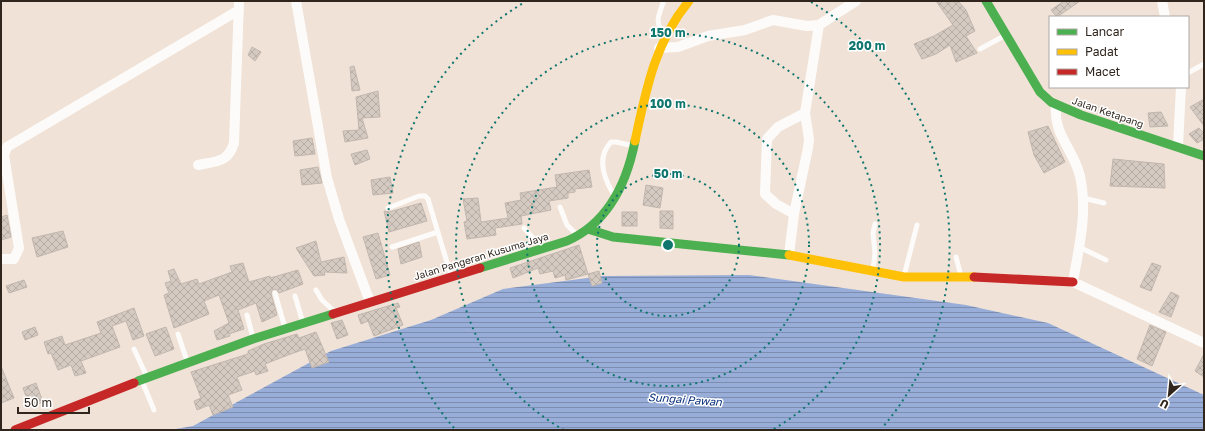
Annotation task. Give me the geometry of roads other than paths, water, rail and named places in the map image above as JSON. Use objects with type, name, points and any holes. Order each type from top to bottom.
[{"type":"street","points":[[296,1],[327,178],[339,219],[370,302]]},
{"type":"street","name":"Jalan Pangeran Kusuma Jaya","points":[[15,430],[140,380],[254,339],[578,236],[606,212],[616,198],[628,169],[649,79],[659,48],[669,27],[689,1]]},
{"type":"street","points":[[659,48],[678,47],[708,36],[745,30],[773,20],[807,26],[819,26],[856,1]]},
{"type":"street","name":"Jalan Ketapang","points":[[986,1],[1040,92],[1056,105],[1081,115],[1178,146],[1204,156]]},
{"type":"street","points":[[1162,1],[1165,16]]},
{"type":"street","points":[[198,165],[222,160],[231,152],[234,142],[239,5]]},
{"type":"street","points":[[1,259],[14,259],[19,248],[4,155],[6,147],[25,134],[160,58],[239,5]]},
{"type":"street","points":[[789,255],[794,214],[808,148],[809,139],[805,113],[819,26]]},
{"type":"street","points":[[1178,146],[1181,88]]},
{"type":"street","points":[[1056,105],[1056,124],[1076,164],[1083,198],[1082,228],[1073,282]]},
{"type":"street","points":[[794,214],[776,204],[765,194],[767,139],[778,127],[805,113]]},
{"type":"street","points":[[588,229],[612,237],[789,255],[904,277],[961,277],[1073,282],[1204,343]]},
{"type":"lane","points":[[663,3],[657,23],[664,37]]},
{"type":"lane","points":[[980,49],[1006,34]]},
{"type":"lane","points":[[1189,72],[1204,64]]},
{"type":"lane","points":[[616,198],[606,182],[603,156],[605,148],[611,142],[634,146]]},
{"type":"lane","points":[[388,208],[419,196],[425,196],[432,209],[451,277]]},
{"type":"lane","points":[[1083,198],[1104,203]]},
{"type":"lane","points":[[560,207],[567,224],[578,236]]},
{"type":"lane","points":[[873,271],[875,252],[873,233],[876,224]]},
{"type":"lane","points":[[904,277],[917,225]]},
{"type":"lane","points":[[524,228],[532,237],[547,247]]},
{"type":"lane","points":[[392,246],[438,232]]},
{"type":"lane","points":[[1079,247],[1106,260]]},
{"type":"lane","points":[[956,257],[961,277]]},
{"type":"lane","points":[[316,290],[322,300],[336,313]]},
{"type":"lane","points":[[275,293],[286,329]]},
{"type":"lane","points":[[295,296],[303,324]]},
{"type":"lane","points":[[247,315],[254,339]]},
{"type":"lane","points":[[178,334],[188,362]]},
{"type":"lane","points":[[134,349],[140,380],[154,410]]},
{"type":"water","name":"Sungai Pawan","points":[[749,275],[966,305],[1048,323],[1204,395],[1204,430],[170,430],[193,426],[331,351],[431,320],[503,289],[603,276]]}]
